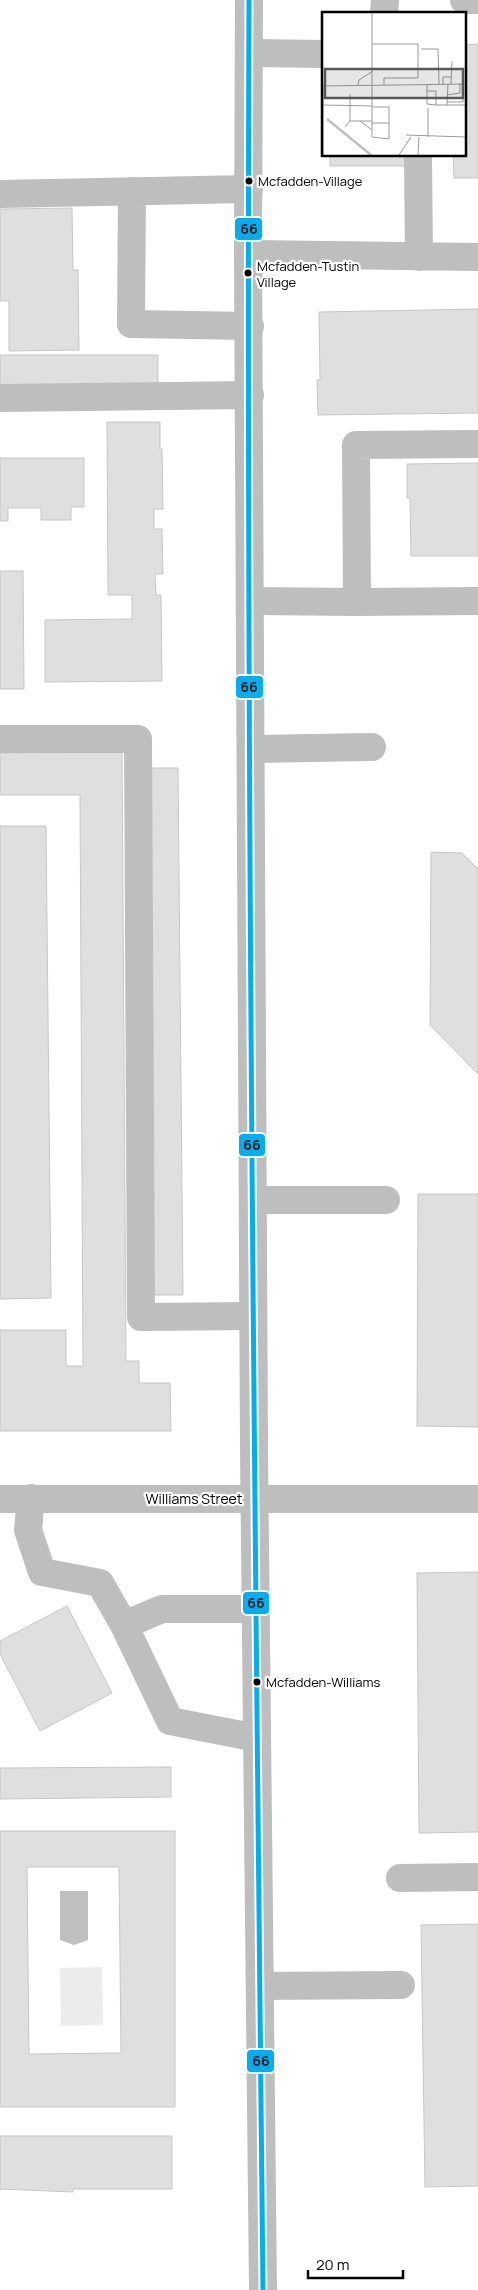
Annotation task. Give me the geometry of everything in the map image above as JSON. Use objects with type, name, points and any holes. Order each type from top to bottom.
[{"type":"main road","points":[[249,0],[248,254],[250,326],[254,1498],[263,2290]]},
{"type":"main road","points":[[464,0],[478,0]]},
{"type":"main road","points":[[249,54],[322,54]]},
{"type":"main road","points":[[418,156],[419,257]]},
{"type":"main road","points":[[0,194],[249,189]]},
{"type":"main road","points":[[132,191],[131,324],[250,326]]},
{"type":"main road","points":[[248,254],[478,258]]},
{"type":"main road","points":[[0,398],[250,396]]},
{"type":"main road","points":[[357,602],[356,446],[478,444]]},
{"type":"main road","points":[[251,601],[478,601]]},
{"type":"main road","points":[[0,739],[138,739],[141,1317],[253,1316]]},
{"type":"main road","points":[[251,748],[372,747]]},
{"type":"main road","points":[[253,1200],[386,1200]]},
{"type":"main road","points":[[31,1498],[28,1530],[42,1572],[100,1583],[124,1626],[170,1721],[257,1738]]},
{"type":"main road","name":"Williams Street","points":[[0,1499],[478,1499]]},
{"type":"main road","points":[[124,1626],[162,1609],[255,1609]]},
{"type":"main road","points":[[400,1878],[478,1876]]},
{"type":"main road","points":[[260,1986],[401,1985]]},
{"type":"shaded area","points":[[60,1891],[88,1891],[88,1940],[74,1945],[60,1940]]},
{"type":"shaded area","points":[[102,1967],[103,2025],[61,2026],[60,1968]]},
{"type":"building","points":[[478,44],[478,178],[454,178],[453,156],[466,156],[466,45]]},
{"type":"building","points":[[330,156],[405,156],[405,166],[330,166]]},
{"type":"building","points":[[72,208],[73,270],[78,270],[79,350],[9,351],[9,301],[0,301],[0,209]]},
{"type":"building","points":[[478,309],[478,413],[318,415],[317,380],[320,380],[319,312]]},
{"type":"building","points":[[0,355],[158,355],[158,384],[0,386]]},
{"type":"building","points":[[107,422],[160,422],[163,509],[154,509],[154,529],[162,529],[163,574],[155,574],[156,595],[161,595],[162,681],[45,682],[45,620],[132,619],[132,595],[108,595]]},
{"type":"building","points":[[0,458],[84,458],[84,507],[71,507],[71,520],[41,520],[41,508],[8,508],[8,521],[0,521]]},
{"type":"building","points":[[478,463],[478,556],[411,556],[410,498],[407,498],[407,464]]},
{"type":"building","points":[[0,571],[23,571],[24,689],[0,689]]},
{"type":"building","points":[[122,752],[126,1361],[139,1361],[139,1383],[170,1383],[171,1431],[0,1431],[0,1330],[66,1330],[66,1366],[83,1366],[80,795],[0,795],[0,753]]},
{"type":"building","points":[[149,768],[178,768],[183,1295],[154,1295]]},
{"type":"building","points":[[0,826],[46,826],[51,1298],[0,1299]]},
{"type":"building","points":[[431,852],[462,853],[478,869],[478,1074],[430,1025]]},
{"type":"building","points":[[418,1194],[478,1194],[478,1427],[417,1426]]},
{"type":"building","points":[[478,1572],[478,1832],[419,1833],[417,1573]]},
{"type":"building","points":[[67,1606],[112,1693],[40,1731],[0,1654],[0,1641]]},
{"type":"building","points":[[171,1767],[171,1797],[0,1799],[0,1768]]},
{"type":"building","points":[[0,1831],[175,1831],[175,2107],[0,2107]],"holes":[[[27,1867],[119,1867],[121,2053],[29,2054]]]},
{"type":"building","points":[[478,1924],[478,2186],[425,2187],[421,1925]]},
{"type":"building","points":[[0,2136],[172,2136],[172,2189],[73,2189],[73,2192],[0,2189]]},
{"type":"transit line","name":"66","points":[[249,0],[250,859],[263,2290]]},
{"type":"place","name":"Mcfadden-Village","points":[[249,181]]},
{"type":"place","name":"Mcfadden-Tustin Village","points":[[248,273]]},
{"type":"place","name":"Mcfadden-Williams","points":[[257,1682]]}]
